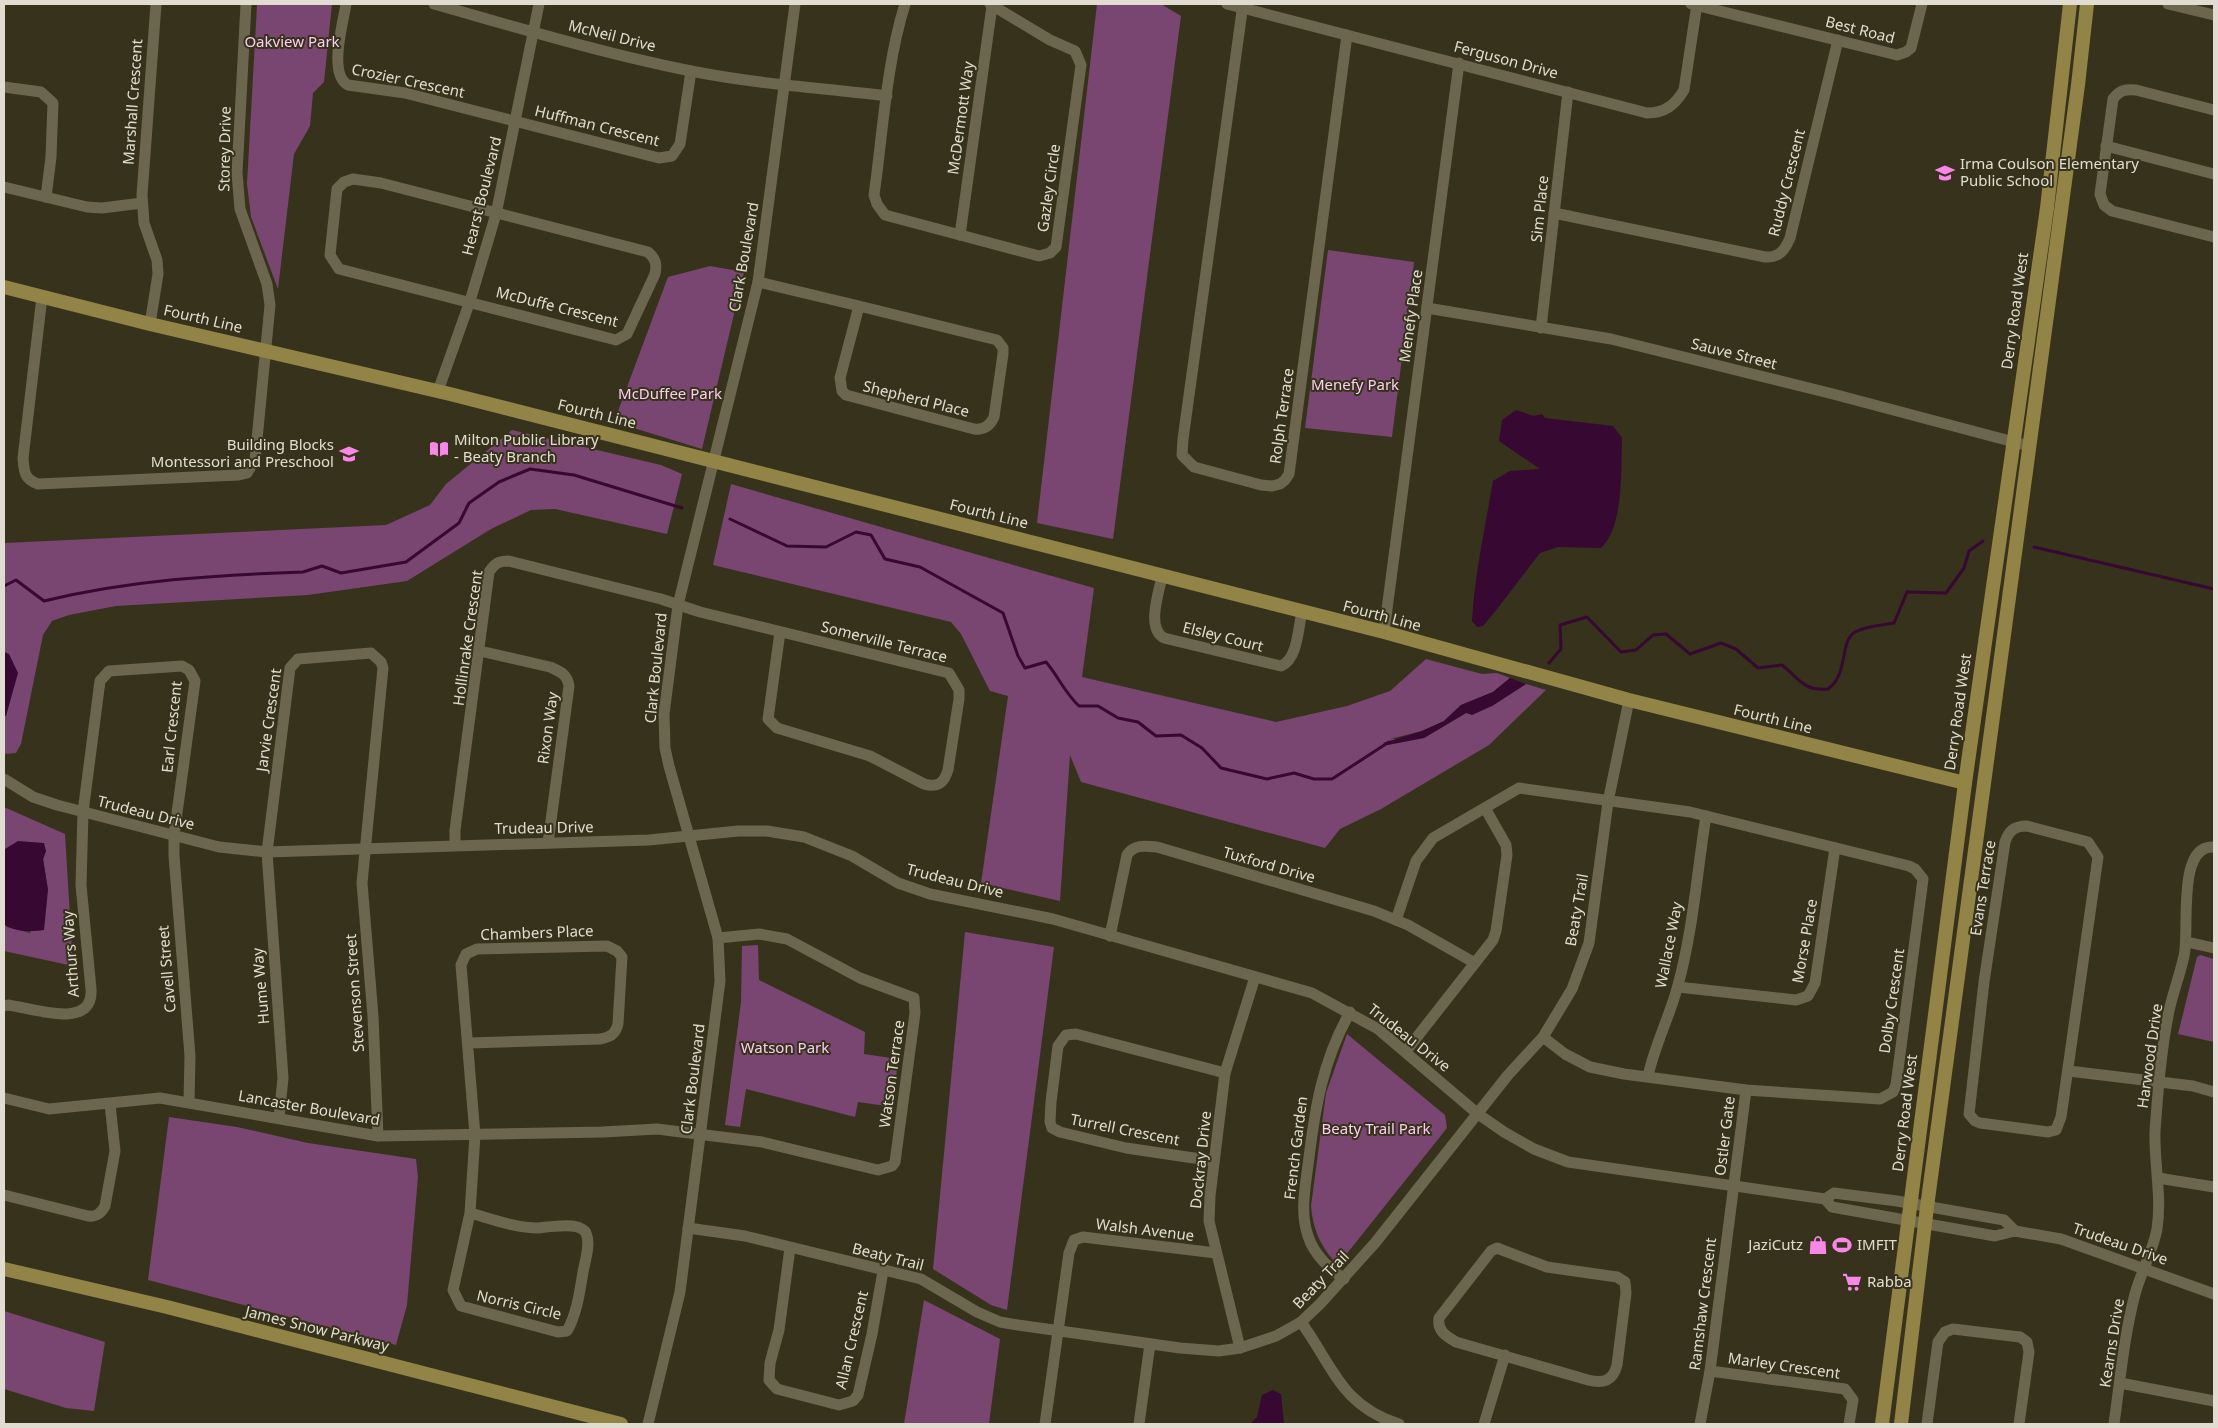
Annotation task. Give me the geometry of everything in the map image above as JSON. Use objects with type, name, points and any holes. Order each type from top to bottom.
[{"type":"main road","name":"Derry Road West","points":[[1882,1424],[1965,783],[2012,442],[2047,208],[2070,4]]},
{"type":"main road","points":[[1901,1424],[1927,1207],[2077,95],[2087,4]]},
{"type":"main road","name":"Fourth Line","points":[[4,286],[150,324],[438,391],[1384,632],[1629,700],[1965,783]]},
{"type":"main road","name":"James Snow Parkway","points":[[4,1269],[167,1307],[621,1424]]},
{"type":"street","name":"Marshall Crescent","points":[[150,324],[158,274],[156,260],[144,223],[142,203],[156,4]]},
{"type":"street","name":"Storey Drive","points":[[42,297],[23,458],[25,475],[38,484],[240,475],[247,473],[255,460],[270,305],[266,284],[240,209],[237,173],[246,4]]},
{"type":"street","name":"Crozier Crescent","points":[[346,4],[337,68],[342,82],[353,87],[406,93],[516,121]]},
{"type":"street","name":"McNeil Drive","points":[[434,4],[534,32],[691,71],[784,85]]},
{"type":"street","name":"Hearst Boulevard","points":[[438,391],[470,301],[496,214],[539,4]]},
{"type":"street","name":"Clark Boulevard","points":[[648,1424],[677,1307],[719,988],[718,938],[687,836],[669,766],[664,731],[665,696],[678,605],[758,282],[795,4]]},
{"type":"street","name":"Gazley Circle","points":[[905,4],[898,27],[887,96],[874,195],[877,204],[885,215],[1039,256],[1050,253],[1056,248],[1082,66],[1080,58],[1070,48],[1050,40],[991,5]]},
{"type":"street","name":"Ferguson Drive","points":[[1227,4],[1243,6],[1647,113],[1667,110],[1678,100],[1684,90],[1695,4]]},
{"type":"street","name":"Best Road","points":[[1695,4],[1897,55],[1906,52],[1913,42],[1922,4]]},
{"type":"street","points":[[2168,4],[2214,16]]},
{"type":"street","name":"McDermott Way","points":[[960,235],[991,5]]},
{"type":"street","name":"Rolph Terrace","points":[[1243,6],[1182,449],[1186,461],[1194,467],[1261,485],[1272,486],[1280,484],[1286,480],[1288,474],[1347,35]]},
{"type":"street","name":"Ruddy Crescent","points":[[1554,213],[1765,257],[1781,253],[1790,238],[1838,40]]},
{"type":"street","name":"Menefy Place","points":[[1384,632],[1459,63]]},
{"type":"street","name":"Huffman Crescent","points":[[516,121],[665,158],[672,156],[680,144],[691,71]]},
{"type":"street","points":[[784,85],[887,96]]},
{"type":"street","points":[[4,87],[41,92],[53,103],[51,158],[46,197]]},
{"type":"street","points":[[2214,110],[2125,89],[2113,99],[2100,194],[2104,205],[2112,211],[2214,237]]},
{"type":"street","name":"Sim Place","points":[[1542,328],[1568,92]]},
{"type":"street","points":[[2106,146],[2214,174]]},
{"type":"street","points":[[470,301],[339,268],[330,255],[338,189],[344,182],[353,179],[381,183],[496,214]]},
{"type":"street","points":[[4,187],[94,208],[142,203]]},
{"type":"street","name":"McDuffe Crescent","points":[[470,301],[620,340],[627,334],[655,274],[657,266],[654,257],[648,252],[496,214]]},
{"type":"street","name":"Shepherd Place","points":[[758,282],[858,306],[996,340],[1003,348],[1003,354],[992,423],[981,430],[974,429],[846,395],[842,391],[840,378],[858,306]]},
{"type":"street","name":"Sauve Street","points":[[1427,308],[1611,339],[1833,394],[2029,446]]},
{"type":"street","name":"Hollinrake Crescent","points":[[455,845],[490,572],[494,564],[500,561],[510,561],[678,605]]},
{"type":"street","name":"Elsley Court","points":[[1162,576],[1154,625],[1158,634],[1166,638],[1281,666],[1287,663],[1292,656],[1302,612]]},
{"type":"street","name":"Somerville Terrace","points":[[678,605],[949,673],[956,682],[959,699],[948,770],[940,785],[924,784],[870,756],[777,728],[768,719],[780,632]]},
{"type":"street","name":"Rixon Way","points":[[480,651],[550,668],[560,672],[568,679],[569,686],[548,843]]},
{"type":"street","name":"Jarvie Crescent","points":[[267,852],[290,668],[298,659],[370,654],[382,662],[383,668],[364,848]]},
{"type":"street","name":"Earl Crescent","points":[[82,812],[100,681],[103,676],[109,671],[182,666],[189,670],[195,681],[174,835]]},
{"type":"street","name":"Beaty Trail","points":[[688,1228],[745,1236],[921,1279],[978,1312],[1000,1322],[1200,1351],[1240,1348],[1276,1336],[1301,1322],[1344,1279],[1508,1075],[1543,1036],[1572,988],[1589,942],[1608,802],[1629,700]]},
{"type":"street","name":"Trudeau Drive","points":[[4,779],[33,797],[82,812],[219,847],[267,852],[649,840],[767,831],[804,837],[852,856],[898,883],[930,894],[1053,919],[1312,993],[1378,1028],[1478,1114],[1534,1149],[1568,1162],[1825,1199],[1832,1207],[1995,1236],[2014,1231],[2061,1240],[2214,1294]]},
{"type":"street","name":"Dolby Crescent","points":[[1396,920],[1416,860],[1433,838],[1519,788],[1706,816],[1913,868],[1922,879],[1896,1085],[1893,1092],[1880,1099],[1746,1090],[1590,1067],[1565,1054],[1543,1036]]},
{"type":"street","points":[[1406,1051],[1493,940],[1496,931],[1507,855],[1506,845],[1485,808]]},
{"type":"street","name":"Arthurs Way","points":[[4,1006],[8,1005],[52,1014],[83,1011],[90,1004],[91,989],[81,885],[82,812]]},
{"type":"street","name":"Wallace Way","points":[[1648,1076],[1654,1052],[1678,987],[1686,954],[1706,816]]},
{"type":"street","name":"Evans Terrace","points":[[2021,826],[2088,842],[2098,857],[2069,1071],[2061,1117],[2056,1130],[2041,1132],[1980,1123],[1974,1121],[1969,1114],[1984,982],[2005,842],[2010,832],[2021,826]]},
{"type":"street","name":"Cavell Street","points":[[174,835],[174,872],[190,1056],[190,1102]]},
{"type":"street","name":"Tuxford Drive","points":[[1110,936],[1127,855],[1137,847],[1146,846],[1158,847],[1359,906],[1396,920],[1475,963]]},
{"type":"street","name":"Harwood Drive","points":[[2144,1268],[2156,1231],[2158,1178],[2155,1134],[2159,1082],[2169,1011],[2187,942],[2187,886],[2193,858],[2200,850],[2214,847]]},
{"type":"street","name":"Stevenson Street","points":[[364,848],[362,883],[373,1016],[378,1136]]},
{"type":"street","name":"Morse Place","points":[[1678,987],[1796,1000],[1808,996],[1815,983],[1835,848]]},
{"type":"street","name":"Hume Way","points":[[267,852],[283,1078],[279,1118]]},
{"type":"street","name":"Watson Terrace","points":[[701,1134],[762,1142],[878,1170],[892,1166],[895,1162],[915,1013],[914,998],[860,978],[787,939],[759,934],[718,938]]},
{"type":"street","points":[[2187,942],[2214,948]]},
{"type":"street","name":"Chambers Place","points":[[469,1043],[600,1039],[609,1037],[616,1031],[618,1024],[622,957],[617,951],[603,946],[470,951],[466,954],[461,965],[469,1043],[475,1135]]},
{"type":"street","name":"Dockray Drive","points":[[1240,1348],[1216,1253],[1210,1221],[1214,1161],[1225,1073],[1255,978]]},
{"type":"street","name":"French Garden","points":[[1344,1279],[1329,1268],[1312,1246],[1305,1227],[1304,1201],[1316,1097],[1331,1051],[1350,1012]]},
{"type":"street","name":"Turrell Crescent","points":[[1214,1161],[1126,1148],[1060,1132],[1052,1128],[1050,1122],[1051,1102],[1058,1046],[1066,1034],[1076,1034],[1225,1073]]},
{"type":"street","points":[[2069,1071],[2159,1082],[2214,1092]]},
{"type":"street","name":"Ostler Gate","points":[[1733,1186],[1746,1090]]},
{"type":"street","name":"Lancaster Boulevard","points":[[4,1098],[49,1109],[160,1098],[378,1136],[603,1132],[657,1129],[701,1134]]},
{"type":"street","points":[[4,1195],[88,1216],[94,1216],[101,1212],[105,1206],[115,1151],[110,1104]]},
{"type":"street","name":"Norris Circle","points":[[470,1214],[520,1227],[567,1226],[581,1228],[586,1234],[588,1245],[581,1286],[571,1324],[567,1331],[558,1332],[473,1310],[458,1302],[453,1290],[470,1214],[475,1135]]},
{"type":"street","points":[[2158,1178],[2214,1187]]},
{"type":"street","name":"Ramshaw Crescent","points":[[1700,1424],[1710,1370],[1733,1186]]},
{"type":"street","name":"Trudeau Drive","points":[[1825,1199],[1834,1193],[2004,1220],[2014,1231]]},
{"type":"street","name":"Walsh Avenue","points":[[1045,1424],[1070,1246],[1079,1238],[1216,1253]]},
{"type":"street","name":"Allan Crescent","points":[[790,1248],[778,1330],[770,1363],[769,1380],[778,1389],[801,1395],[839,1404],[853,1400],[858,1395],[872,1334],[882,1271]]},
{"type":"street","points":[[1503,1249],[1547,1266],[1617,1277],[1625,1282],[1626,1293],[1615,1373],[1609,1379],[1596,1382],[1505,1355],[1456,1342],[1444,1336],[1438,1323],[1446,1308],[1492,1251],[1503,1249]]},
{"type":"street","name":"Kearns Drive","points":[[2114,1424],[2128,1320],[2144,1268]]},
{"type":"street","points":[[1301,1322],[1340,1384],[1353,1400],[1364,1408],[1399,1424]]},
{"type":"street","points":[[1927,1424],[1938,1342],[1945,1332],[1953,1329],[2020,1337],[2027,1342],[2029,1352],[2019,1424]]},
{"type":"street","points":[[1139,1424],[1150,1344]]},
{"type":"street","points":[[1484,1424],[1505,1355]]},
{"type":"street","name":"Marley Crescent","points":[[1710,1370],[1845,1389],[1852,1400],[1849,1424]]},
{"type":"street","points":[[2120,1383],[2214,1401]]},
{"type":"green space","name":"Oakview Park","points":[[332,4],[324,82],[313,93],[310,126],[294,154],[278,289],[251,217],[247,184],[257,5]]},
{"type":"green space","points":[[1097,4],[1161,4],[1181,16],[1113,539],[1037,523]]},
{"type":"green space","name":"Menefy Park","points":[[1328,250],[1414,262],[1392,437],[1305,428]]},
{"type":"green space","name":"McDuffee Park","points":[[710,266],[744,272],[702,449],[614,422],[668,277]]},
{"type":"green space","points":[[512,430],[661,465],[682,474],[667,534],[555,509],[531,510],[491,529],[407,581],[308,595],[116,606],[69,615],[52,621],[43,635],[21,744],[16,753],[4,754],[4,716],[6,716],[9,655],[4,652],[4,543],[386,525],[430,505],[446,484]]},
{"type":"green space","points":[[731,484],[1094,588],[1082,677],[1276,722],[1347,706],[1390,691],[1426,659],[1482,674],[1497,673],[1510,678],[1493,692],[1461,705],[1444,721],[1422,731],[1390,739],[1424,738],[1466,713],[1492,706],[1526,684],[1546,690],[1489,745],[1381,809],[1340,829],[1325,848],[1081,782],[1070,755],[1060,901],[981,883],[1008,696],[990,691],[961,634],[951,622],[713,565]]},
{"type":"green space","points":[[4,807],[65,834],[73,966],[4,951],[4,924],[7,927],[30,933],[48,890],[43,859],[46,851],[5,849],[4,853]]},
{"type":"green space","points":[[965,932],[1054,947],[1007,1310],[991,1305],[933,1269]]},
{"type":"green space","name":"Watson Park","points":[[758,945],[759,980],[865,1032],[864,1054],[898,1059],[893,1107],[858,1102],[855,1117],[746,1089],[740,1127],[725,1125],[741,1002],[742,946]]},
{"type":"green space","points":[[2200,955],[2214,959],[2214,1042],[2178,1034],[2197,957]]},
{"type":"green space","name":"Beaty Trail Park","points":[[1347,1034],[1445,1115],[1447,1128],[1341,1261],[1334,1261],[1324,1248],[1318,1235],[1313,1221],[1311,1206],[1326,1093]]},
{"type":"green space","points":[[169,1117],[237,1127],[308,1143],[416,1159],[418,1177],[407,1305],[396,1345],[148,1280]]},
{"type":"green space","points":[[924,1300],[1000,1339],[989,1424],[904,1424]]},
{"type":"green space","points":[[4,1311],[105,1342],[94,1411],[66,1408],[4,1389]]},
{"type":"shaded area","points":[[1516,410],[1534,416],[1542,414],[1545,418],[1613,426],[1622,438],[1620,496],[1614,526],[1601,548],[1558,547],[1540,553],[1483,626],[1477,627],[1472,621],[1473,603],[1493,481],[1510,471],[1540,469],[1499,441],[1502,420]]},
{"type":"shaded area","points":[[4,652],[9,654],[18,673],[6,716],[4,716]]},
{"type":"shaded area","points":[[1510,678],[1526,684],[1492,706],[1472,715],[1466,713],[1424,738],[1388,745],[1383,743],[1422,731],[1444,721],[1461,705],[1493,692]]},
{"type":"shaded area","points":[[18,841],[44,843],[46,851],[43,859],[48,890],[44,930],[17,930],[4,924],[4,853],[5,849]]},
{"type":"shaded area","points":[[1273,1390],[1281,1394],[1284,1424],[1250,1424],[1257,1417],[1262,1395]]},
{"type":"waterway","points":[[4,586],[16,580],[44,601],[141,583],[303,572],[322,566],[341,573],[406,562],[459,523],[469,503],[499,482],[530,469],[574,475],[682,508]]},
{"type":"waterway","points":[[730,519],[787,546],[826,547],[856,532],[871,535],[885,559],[920,567],[1003,613],[1018,656],[1025,668],[1046,662],[1079,706],[1098,706],[1118,718],[1138,722],[1156,736],[1181,735],[1202,748],[1221,768],[1267,779],[1294,773],[1314,779],[1332,779],[1389,742]]},
{"type":"waterway","points":[[1549,663],[1561,649],[1560,625],[1587,617],[1621,652],[1636,650],[1653,635],[1666,634],[1690,654],[1721,643],[1736,649],[1758,668],[1782,665],[1807,686],[1828,689],[1835,683],[1839,675],[1847,643],[1855,632],[1869,627],[1894,623],[1907,592],[1946,593],[1964,568],[1969,551],[1983,541]]},
{"type":"waterway","points":[[2034,547],[2214,589]]},
{"type":"place","name":"Irma Coulson Elementary Public School","points":[[1945,173]]},
{"type":"place","name":"Milton Public Library - Beaty Branch","points":[[439,449]]},
{"type":"place","name":"Building Blocks Montessori and Preschool","points":[[349,454]]},
{"type":"place","name":"JaziCutz","points":[[1818,1245]]},
{"type":"place","name":"IMFIT","points":[[1842,1245]]},
{"type":"place","name":"Rabba","points":[[1852,1282]]}]
